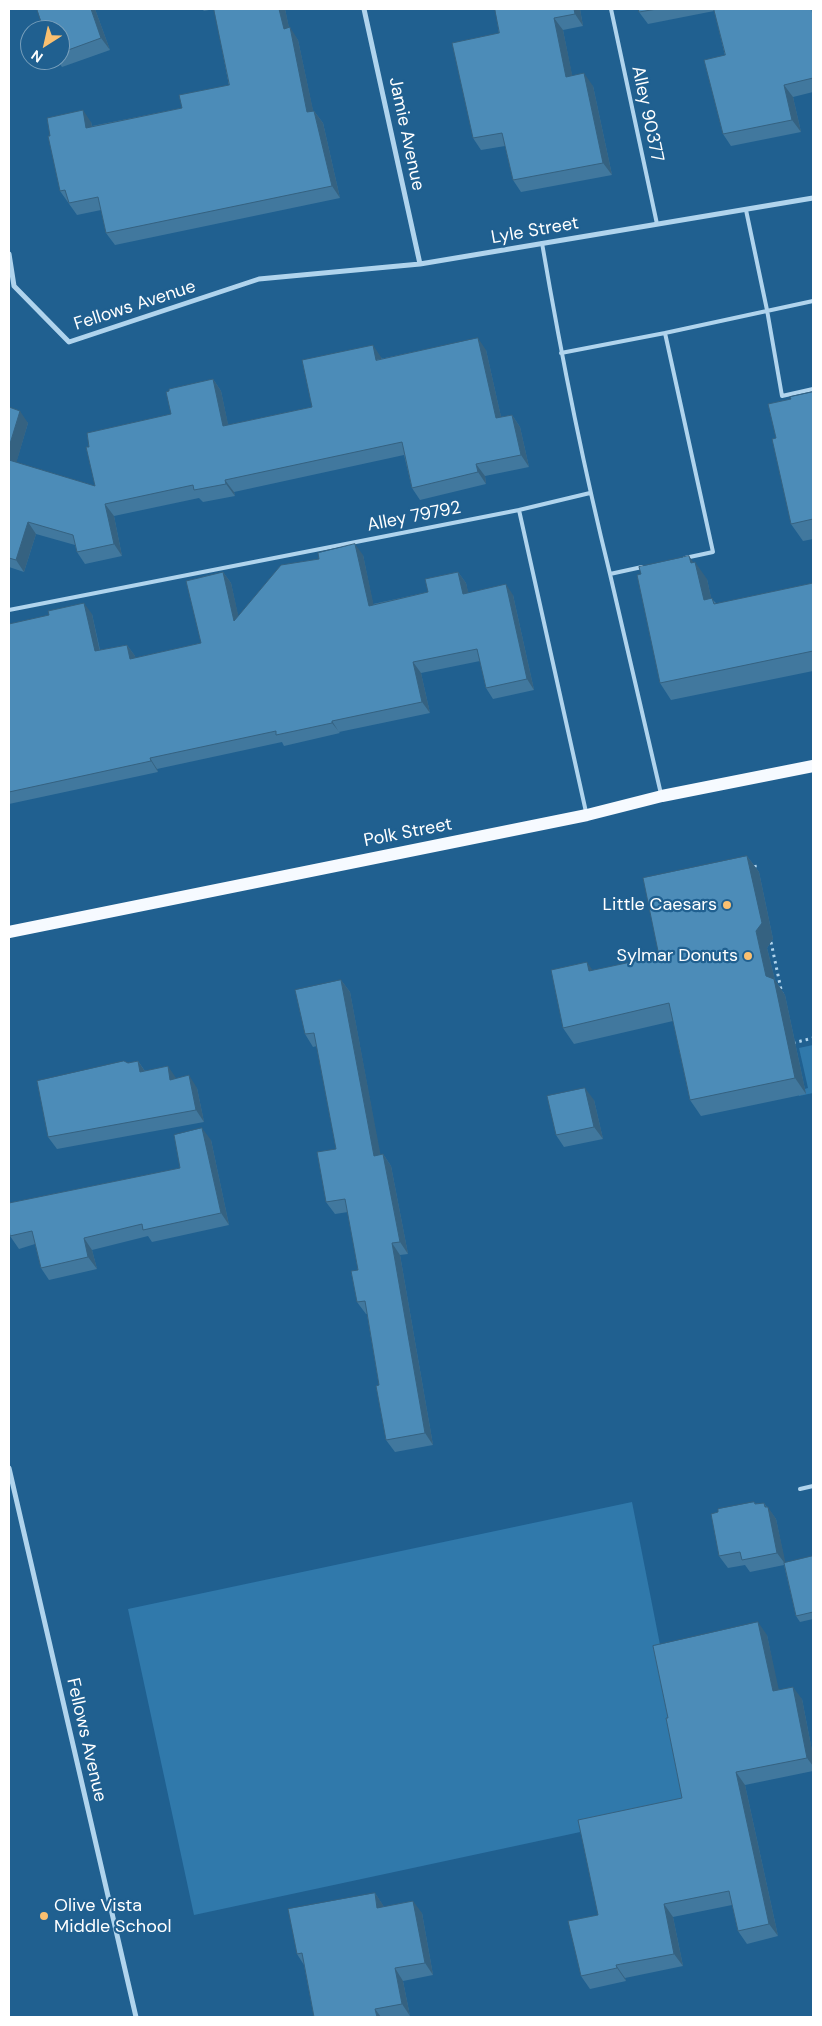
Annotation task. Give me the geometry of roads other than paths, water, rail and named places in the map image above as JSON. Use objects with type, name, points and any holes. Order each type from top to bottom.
[{"type":"main road","name":"Polk Street","points":[[9,932],[813,766]]},
{"type":"street","name":"Jamie Avenue","points":[[364,9],[420,264]]},
{"type":"street","name":"Lyle Street","points":[[259,279],[420,264],[813,198]]},
{"type":"street","name":"Fellows Avenue","points":[[9,254],[14,286],[69,342],[259,279]]},
{"type":"street","name":"Fellows Avenue","points":[[9,1468],[136,2017]]},
{"type":"lane","name":"Alley 90377","points":[[611,9],[656,224]]},
{"type":"lane","points":[[746,210],[767,310],[782,396],[813,389]]},
{"type":"lane","points":[[542,244],[590,493],[662,796]]},
{"type":"lane","points":[[562,353],[813,301]]},
{"type":"lane","points":[[665,332],[713,552],[676,560]]},
{"type":"lane","name":"Alley 79792","points":[[9,610],[519,510],[590,493]]},
{"type":"lane","points":[[519,510],[587,814]]},
{"type":"lane","points":[[610,574],[648,566]]},
{"type":"lane","points":[[800,1489],[813,1486]]},
{"type":"place","name":"Little Caesars","points":[[727,905]]},
{"type":"place","name":"Sylmar Donuts","points":[[748,956]]},
{"type":"place","name":"Olive Vista Middle School","points":[[44,1916]]}]
